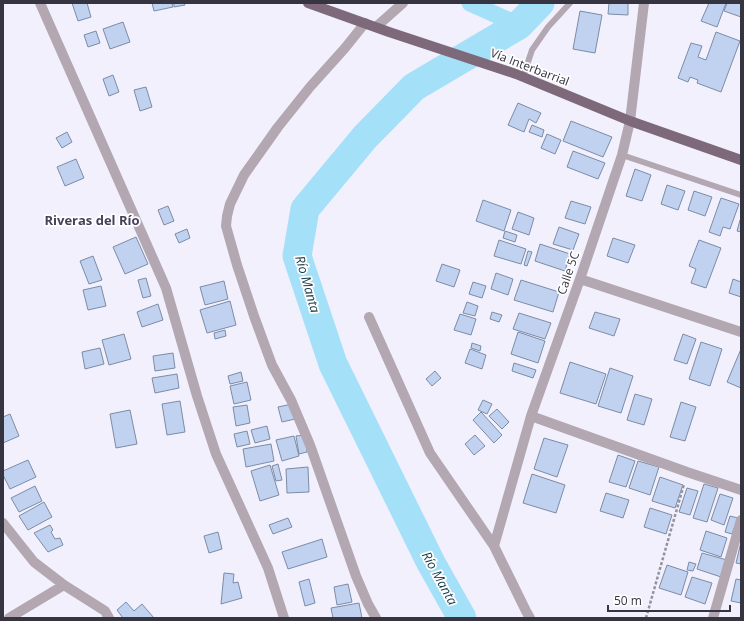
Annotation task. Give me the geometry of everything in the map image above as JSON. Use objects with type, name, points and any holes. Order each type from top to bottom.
[{"type":"main road","name":"Vía Interbarrial","points":[[308,3],[520,76],[630,121],[741,160]]},
{"type":"street","points":[[40,3],[166,288],[197,396],[216,454],[268,568],[284,618]]},
{"type":"street","points":[[376,27],[403,3]]},
{"type":"street","name":"Calle 5C","points":[[494,546],[531,416],[622,155],[630,121],[644,3]]},
{"type":"street","points":[[365,23],[310,87],[278,127],[244,174],[230,204],[226,226],[237,265],[272,365],[291,400],[310,445],[356,576],[368,604],[376,618]]},
{"type":"street","points":[[580,279],[741,332]]},
{"type":"street","points":[[369,317],[430,453],[494,546],[530,618]]},
{"type":"street","points":[[531,416],[741,490]]},
{"type":"street","points":[[713,618],[741,520]]},
{"type":"street","points":[[3,523],[34,562],[64,585],[104,611],[109,618]]},
{"type":"street","points":[[9,618],[64,585]]},
{"type":"lane","points":[[520,76],[532,50],[548,26],[570,3]]},
{"type":"lane","points":[[622,155],[741,195]]},
{"type":"path","points":[[646,618],[687,472]]},
{"type":"building","points":[[72,3],[87,3],[91,17],[78,21]]},
{"type":"building","points":[[152,3],[172,3],[173,7],[154,11]]},
{"type":"building","points":[[174,3],[184,3],[185,5],[174,7]]},
{"type":"building","points":[[609,3],[628,3],[628,15],[608,14]]},
{"type":"building","points":[[709,3],[726,3],[717,27],[701,21]]},
{"type":"building","points":[[727,3],[741,3],[741,17],[724,11]]},
{"type":"building","points":[[580,11],[602,15],[595,53],[573,49]]},
{"type":"building","points":[[123,22],[130,42],[110,49],[103,29]]},
{"type":"building","points":[[96,31],[100,43],[88,47],[84,35]]},
{"type":"building","points":[[716,32],[740,41],[721,92],[697,83],[698,80],[690,77],[688,82],[678,78],[691,43],[702,46],[698,57],[706,60]]},
{"type":"building","points":[[113,75],[119,92],[109,96],[103,79]]},
{"type":"building","points":[[146,87],[152,107],[140,111],[134,90]]},
{"type":"building","points":[[518,103],[541,113],[536,123],[529,119],[524,132],[508,125]]},
{"type":"building","points":[[571,121],[612,137],[603,157],[563,141]]},
{"type":"building","points":[[532,125],[544,130],[542,137],[529,132]]},
{"type":"building","points":[[67,132],[72,142],[62,148],[56,138]]},
{"type":"building","points":[[547,134],[561,140],[555,154],[541,148]]},
{"type":"building","points":[[573,151],[605,163],[598,179],[567,167]]},
{"type":"building","points":[[76,159],[84,178],[65,186],[57,167]]},
{"type":"building","points":[[635,169],[651,175],[642,201],[626,196]]},
{"type":"building","points":[[667,185],[685,191],[678,210],[661,204]]},
{"type":"building","points":[[694,191],[712,197],[705,216],[688,210]]},
{"type":"building","points":[[721,198],[739,204],[730,229],[723,227],[720,236],[709,232]]},
{"type":"building","points":[[483,200],[511,210],[504,231],[476,221]]},
{"type":"building","points":[[571,201],[591,207],[585,224],[565,218]]},
{"type":"building","points":[[168,206],[174,221],[164,225],[158,210]]},
{"type":"building","points":[[518,212],[534,218],[529,235],[512,229]]},
{"type":"building","points":[[741,220],[741,232],[737,231]]},
{"type":"building","points":[[559,227],[579,234],[573,250],[553,244]]},
{"type":"building","points":[[187,229],[190,238],[179,243],[175,234]]},
{"type":"building","points":[[505,231],[517,235],[515,242],[503,238]]},
{"type":"building","points":[[136,237],[148,264],[125,274],[113,247]]},
{"type":"building","points":[[613,238],[635,245],[628,263],[607,256]]},
{"type":"building","points":[[499,240],[526,249],[521,264],[494,256]]},
{"type":"building","points":[[699,240],[721,248],[706,288],[691,283],[696,269],[689,266]]},
{"type":"building","points":[[540,244],[570,254],[565,271],[535,261]]},
{"type":"building","points":[[528,251],[532,252],[527,266],[524,265]]},
{"type":"building","points":[[93,256],[102,280],[89,284],[80,261]]},
{"type":"building","points":[[442,264],[460,270],[454,287],[436,281]]},
{"type":"building","points":[[496,273],[513,279],[508,295],[491,289]]},
{"type":"building","points":[[146,278],[151,296],[143,298],[138,280]]},
{"type":"building","points":[[733,279],[741,282],[741,297],[729,293]]},
{"type":"building","points":[[521,280],[559,292],[553,312],[514,300]]},
{"type":"building","points":[[224,281],[228,299],[205,305],[200,287]]},
{"type":"building","points":[[473,282],[486,286],[482,298],[469,294]]},
{"type":"building","points":[[101,286],[106,306],[88,310],[83,290]]},
{"type":"building","points":[[230,301],[236,325],[207,333],[200,310]]},
{"type":"building","points":[[467,302],[478,306],[475,316],[463,313]]},
{"type":"building","points":[[158,304],[163,320],[142,327],[137,312]]},
{"type":"building","points":[[492,312],[502,315],[499,322],[490,319]]},
{"type":"building","points":[[595,312],[620,319],[614,336],[589,328]]},
{"type":"building","points":[[519,313],[551,323],[545,339],[513,329]]},
{"type":"building","points":[[460,314],[476,319],[471,335],[454,330]]},
{"type":"building","points":[[225,330],[226,336],[215,339],[214,333]]},
{"type":"building","points":[[518,332],[545,341],[538,363],[511,354]]},
{"type":"building","points":[[124,334],[131,359],[109,365],[102,340]]},
{"type":"building","points":[[683,334],[696,339],[687,364],[674,360]]},
{"type":"building","points":[[701,342],[722,349],[710,386],[689,379]]},
{"type":"building","points":[[472,343],[481,346],[480,351],[471,348]]},
{"type":"building","points":[[100,348],[104,364],[85,369],[82,352]]},
{"type":"building","points":[[470,349],[486,355],[482,369],[465,363]]},
{"type":"building","points":[[741,349],[741,388],[727,382]]},
{"type":"building","points":[[173,353],[175,368],[155,371],[153,356]]},
{"type":"building","points":[[570,362],[606,374],[596,404],[560,393]]},
{"type":"building","points":[[514,363],[536,370],[533,378],[512,371]]},
{"type":"building","points":[[610,368],[633,376],[621,413],[598,406]]},
{"type":"building","points":[[435,371],[441,378],[432,386],[426,379]]},
{"type":"building","points":[[241,372],[243,381],[230,384],[228,376]]},
{"type":"building","points":[[177,374],[179,388],[155,393],[152,378]]},
{"type":"building","points":[[247,382],[251,400],[234,404],[230,386]]},
{"type":"building","points":[[635,394],[652,399],[644,425],[627,420]]},
{"type":"building","points":[[483,400],[492,404],[487,414],[478,410]]},
{"type":"building","points":[[180,401],[185,432],[167,435],[162,404]]},
{"type":"building","points":[[681,402],[696,407],[685,441],[670,437]]},
{"type":"building","points":[[292,404],[295,419],[282,422],[278,407]]},
{"type":"building","points":[[247,405],[250,423],[236,426],[233,407]]},
{"type":"building","points":[[497,409],[509,422],[502,429],[489,416]]},
{"type":"building","points":[[130,410],[137,444],[116,448],[110,414]]},
{"type":"building","points":[[481,412],[502,435],[494,443],[473,420]]},
{"type":"building","points":[[10,414],[19,436],[3,443],[3,417]]},
{"type":"building","points":[[267,426],[270,439],[255,443],[251,430]]},
{"type":"building","points":[[247,431],[250,444],[237,447],[234,434]]},
{"type":"building","points":[[305,435],[307,452],[299,454],[296,436]]},
{"type":"building","points":[[475,435],[485,446],[474,455],[465,444]]},
{"type":"building","points":[[294,436],[299,456],[282,461],[276,440]]},
{"type":"building","points":[[544,438],[568,445],[557,477],[534,469]]},
{"type":"building","points":[[271,444],[274,461],[246,467],[243,449]]},
{"type":"building","points":[[618,455],[635,461],[626,487],[609,482]]},
{"type":"building","points":[[28,460],[36,477],[10,489],[3,475],[3,471]]},
{"type":"building","points":[[638,461],[659,467],[650,495],[629,488]]},
{"type":"building","points":[[278,464],[282,480],[276,481],[272,466]]},
{"type":"building","points":[[270,465],[279,495],[260,501],[251,471]]},
{"type":"building","points":[[308,467],[309,492],[287,493],[286,469]]},
{"type":"building","points":[[532,474],[565,485],[556,513],[523,503]]},
{"type":"building","points":[[660,477],[683,485],[675,508],[652,501]]},
{"type":"building","points":[[704,484],[718,488],[707,522],[693,518]]},
{"type":"building","points":[[35,486],[42,501],[19,512],[11,498]]},
{"type":"building","points":[[687,488],[698,491],[690,515],[679,512]]},
{"type":"building","points":[[606,493],[629,500],[623,518],[600,511]]},
{"type":"building","points":[[720,494],[733,498],[724,525],[711,520]]},
{"type":"building","points":[[44,502],[52,517],[28,530],[19,516]]},
{"type":"building","points":[[650,508],[672,515],[666,534],[644,527]]},
{"type":"building","points":[[730,516],[738,518],[732,534],[725,532]]},
{"type":"building","points":[[288,518],[292,527],[273,534],[269,525]]},
{"type":"building","points":[[50,525],[53,530],[51,532],[55,539],[60,538],[63,545],[48,552],[34,533]]},
{"type":"building","points":[[706,531],[727,538],[721,557],[700,550]]},
{"type":"building","points":[[218,532],[222,549],[209,553],[204,536]]},
{"type":"building","points":[[322,539],[327,557],[288,569],[282,552]]},
{"type":"building","points":[[741,542],[741,564],[736,563]]},
{"type":"building","points":[[702,553],[727,560],[721,577],[697,569]]},
{"type":"building","points":[[689,562],[696,564],[693,571],[687,570]]},
{"type":"building","points":[[667,565],[688,572],[681,595],[659,588]]},
{"type":"building","points":[[224,573],[234,574],[233,583],[238,582],[242,598],[221,604]]},
{"type":"building","points":[[692,577],[712,583],[705,604],[685,597]]},
{"type":"building","points":[[309,579],[315,603],[305,606],[299,582]]},
{"type":"building","points":[[736,579],[741,580],[741,603],[731,601]]},
{"type":"building","points":[[348,584],[352,602],[337,605],[334,587]]},
{"type":"building","points":[[126,602],[134,611],[142,604],[154,618],[123,618],[117,610]]},
{"type":"building","points":[[359,603],[362,618],[333,618],[331,608]]},
{"type":"waterway","points":[[470,3],[519,25]]},
{"type":"waterway","name":"Río Manta","points":[[462,618],[431,563],[333,364],[297,256],[305,209],[365,137],[414,87],[519,25],[540,3]]},
{"type":"district","name":"Riveras del Río","points":[[92,220]]}]
